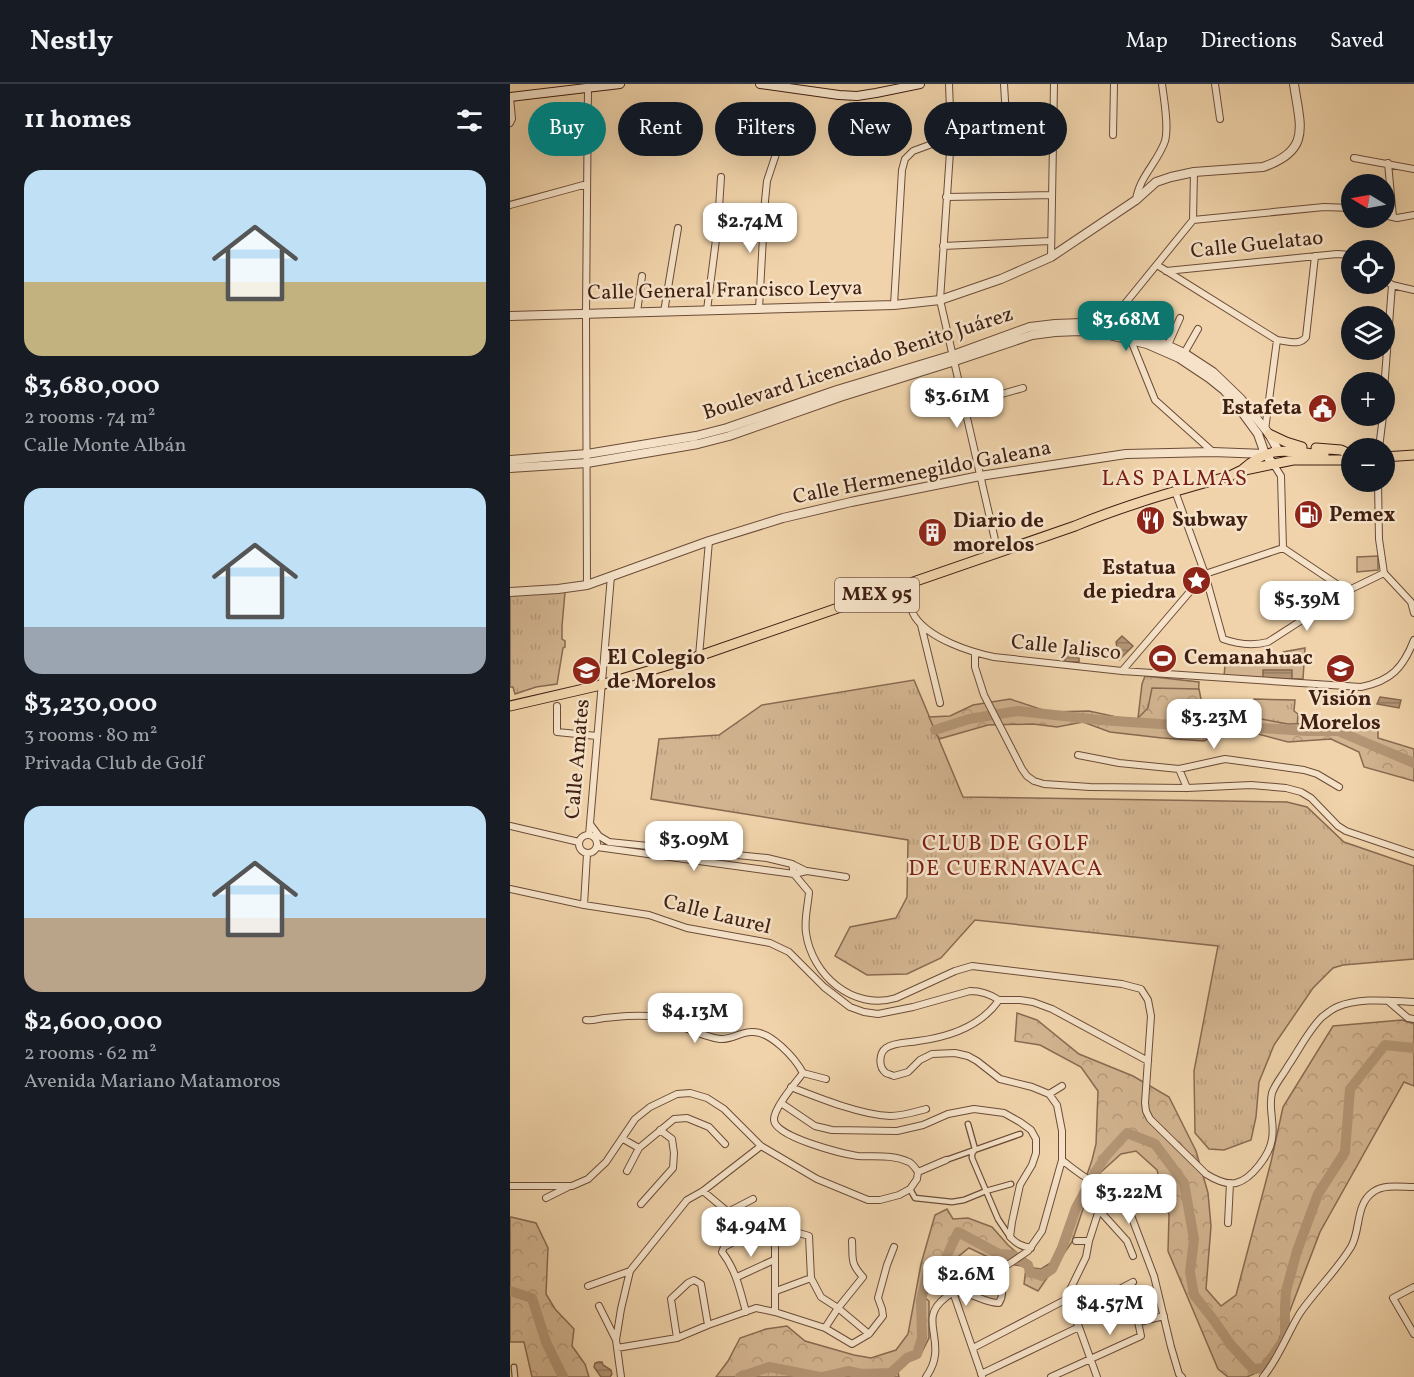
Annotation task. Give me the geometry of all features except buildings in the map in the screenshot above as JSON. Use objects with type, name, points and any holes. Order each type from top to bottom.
[{"type":"main road","points":[[510,97],[620,84]]},
{"type":"main road","points":[[760,84],[857,96],[920,84]]},
{"type":"main road","points":[[1267,432],[1297,447],[1341,450]]},
{"type":"main road","name":"MEX 95","points":[[510,706],[601,685],[699,656],[1154,497],[1230,476],[1265,454],[1278,450],[1341,456]]},
{"type":"main road","points":[[1395,456],[1414,455]]},
{"type":"main road","name":"MEX 95","points":[[1240,471],[1293,460],[1341,460]]},
{"type":"street","points":[[949,84],[950,102]]},
{"type":"street","points":[[1004,84],[1005,102]]},
{"type":"street","points":[[1051,257],[1054,84]]},
{"type":"street","points":[[1113,135],[1114,84]]},
{"type":"street","points":[[1136,200],[1137,190],[1164,143],[1167,133],[1162,84]]},
{"type":"street","points":[[1215,84],[1220,119]]},
{"type":"street","name":"Calle General Francisco Leyva","points":[[510,316],[894,305],[940,300],[1001,279],[1051,257],[1136,200],[1156,182],[1194,172],[1263,167],[1285,157],[1293,149],[1301,131],[1294,84]]},
{"type":"street","points":[[587,585],[586,313],[589,86]]},
{"type":"street","points":[[510,97],[512,119],[510,123]]},
{"type":"street","points":[[894,305],[902,170],[905,159],[912,151],[924,147]]},
{"type":"street","points":[[759,309],[767,181],[775,156]]},
{"type":"street","points":[[949,156],[940,300],[998,553]]},
{"type":"street","points":[[1354,158],[1414,168]]},
{"type":"street","points":[[1389,164],[1390,174]]},
{"type":"street","points":[[1106,330],[1193,220],[1194,172]]},
{"type":"street","points":[[708,310],[721,177]]},
{"type":"street","points":[[510,205],[587,184]]},
{"type":"street","points":[[946,197],[1052,195]]},
{"type":"street","points":[[1193,220],[1324,207],[1341,208]]},
{"type":"street","points":[[1395,217],[1406,218],[1414,215]]},
{"type":"street","points":[[664,312],[678,228]]},
{"type":"street","points":[[943,246],[1051,241]]},
{"type":"street","name":"Calle Guelatao","points":[[1166,272],[1341,254]]},
{"type":"street","points":[[1157,265],[1277,340],[1300,343],[1306,337],[1315,256]]},
{"type":"street","points":[[637,312],[642,276]]},
{"type":"street","points":[[1395,286],[1414,290]]},
{"type":"street","points":[[1385,372],[1391,294]]},
{"type":"street","points":[[1168,345],[1180,318]]},
{"type":"street","name":"Boulevard Licenciado Benito Juárez","points":[[510,468],[587,463],[698,444],[837,390],[954,358],[1030,327],[1082,323],[1149,338],[1168,345],[1224,390],[1258,434],[1265,454]]},
{"type":"street","points":[[1182,356],[1198,329]]},
{"type":"street","points":[[1129,335],[1155,400],[1213,452]]},
{"type":"street","name":"Boulevard Licenciado Benito Juárez","points":[[1129,335],[1146,344],[1182,356],[1213,372],[1241,399],[1278,450]]},
{"type":"street","points":[[1267,432],[1277,340]]},
{"type":"street","points":[[963,405],[1023,388]]},
{"type":"street","name":"Boulevard Licenciado Benito Juárez","points":[[510,460],[586,454],[728,432]]},
{"type":"street","name":"Calle Hermenegildo Galeana","points":[[510,592],[587,585],[709,541],[783,518],[980,476],[1126,454],[1213,452],[1265,454]]},
{"type":"street","points":[[1265,454],[1281,476],[1283,548]]},
{"type":"street","points":[[1174,491],[1205,574],[1223,639],[1233,643],[1259,645],[1268,642],[1347,591],[1384,573]]},
{"type":"street","points":[[1378,492],[1379,539],[1384,573],[1411,602],[1414,613]]},
{"type":"street","points":[[699,656],[709,541]]},
{"type":"street","points":[[1122,671],[1205,574],[1283,548]]},
{"type":"street","points":[[1283,548],[1347,591]]},
{"type":"street","name":"Calle Amates","points":[[589,835],[610,576]]},
{"type":"street","points":[[906,585],[910,606],[914,616],[921,624],[940,703]]},
{"type":"street","name":"Calle Jalisco","points":[[921,624],[957,647],[994,657],[1122,671],[1360,687],[1384,680],[1395,672],[1408,656],[1414,640]]},
{"type":"street","points":[[975,653],[975,667],[984,695],[1022,769],[1034,782],[1090,787],[1187,788],[1251,785],[1287,789],[1301,792],[1311,798],[1338,826],[1346,831],[1414,854]]},
{"type":"street","points":[[557,706],[556,732],[597,736]]},
{"type":"street","points":[[1078,755],[1119,763],[1179,769],[1226,759],[1304,770],[1317,774],[1339,787]]},
{"type":"street","points":[[1179,769],[1187,788]]},
{"type":"street","points":[[590,824],[599,836],[609,842],[767,858],[792,864],[807,871],[846,878]]},
{"type":"street","points":[[510,826],[579,842]]},
{"type":"street","points":[[589,835],[596,839],[597,847],[593,852],[587,854],[579,848],[579,842],[584,836],[589,835]]},
{"type":"street","points":[[597,847],[794,874],[807,871]]},
{"type":"street","points":[[584,905],[587,854]]},
{"type":"street","points":[[792,864],[794,874],[809,892],[806,933],[816,963],[831,981],[851,996],[876,1002],[886,1001],[955,970],[972,966],[1122,984],[1141,989],[1148,1000],[1151,1016],[1146,1111],[1150,1119],[1206,1174],[1230,1183],[1248,1178],[1265,1157],[1272,1139],[1270,1102],[1273,1090],[1322,1017],[1335,1008],[1349,1003],[1387,1000],[1414,1002]]},
{"type":"street","name":"Calle Laurel","points":[[510,889],[584,905],[649,915],[687,928],[770,944],[789,952],[824,987],[850,1007],[864,1012],[878,1014],[970,991],[978,991],[999,1000],[1033,1002],[1052,1009],[1148,1061]]},
{"type":"street","points":[[926,1377],[932,1368],[935,1353],[932,1319],[934,1309],[953,1292],[960,1292],[990,1303],[999,1303],[1003,1297],[1000,1270],[1024,1255],[1042,1230],[1062,1160],[1060,1115],[1057,1105],[1049,1094],[1000,1079],[968,1056],[955,1053],[932,1054],[920,1059],[908,1071],[894,1076],[885,1072],[881,1066],[880,1056],[885,1048],[898,1043],[939,1037],[962,1029],[980,1020],[993,1009],[999,1000]]},
{"type":"street","points":[[1387,1000],[1408,1018],[1414,1019]]},
{"type":"street","points":[[586,1020],[653,1016],[705,1035],[723,1039],[752,1031],[762,1034],[784,1048],[800,1066],[803,1073]]},
{"type":"street","points":[[803,1073],[826,1079]]},
{"type":"street","points":[[546,1198],[588,1179],[606,1162],[635,1119],[650,1107],[677,1094],[690,1093],[707,1098],[724,1109],[761,1146],[817,1179],[868,1200],[880,1200],[899,1195],[910,1189],[917,1179],[918,1172],[911,1162],[890,1156],[858,1156],[835,1151],[785,1133],[777,1127],[774,1120],[776,1110],[803,1073]]},
{"type":"street","points":[[1049,1094],[1062,1086]]},
{"type":"street","points":[[791,1087],[871,1114],[892,1116],[926,1109]]},
{"type":"street","points":[[781,1103],[815,1126],[832,1130],[897,1131],[974,1108],[1004,1113],[1020,1122],[1031,1130],[1036,1139],[1036,1153],[1020,1185],[1010,1237]]},
{"type":"street","points":[[627,1171],[639,1148],[675,1119],[687,1118],[709,1127],[725,1144]]},
{"type":"street","points":[[968,1124],[975,1149],[972,1158],[998,1220],[1016,1244],[1031,1248]]},
{"type":"street","points":[[641,1204],[673,1168],[672,1139],[660,1130]]},
{"type":"street","points":[[918,1172],[1020,1134]]},
{"type":"street","points":[[623,1139],[639,1148]]},
{"type":"street","points":[[621,1377],[616,1340],[630,1271],[687,1200],[703,1191],[761,1146]]},
{"type":"street","points":[[1062,1160],[1084,1177],[1100,1186],[1116,1190],[1124,1197],[1154,1276],[1171,1347],[1182,1377]]},
{"type":"street","points":[[1228,1224],[1230,1183]]},
{"type":"street","points":[[910,1189],[915,1198],[942,1202],[964,1200],[1011,1184]]},
{"type":"street","points":[[510,1186],[572,1186]]},
{"type":"street","points":[[1263,1377],[1301,1312],[1353,1245],[1361,1210],[1369,1195],[1386,1187],[1414,1187]]},
{"type":"street","points":[[703,1191],[729,1212],[753,1199]]},
{"type":"street","points":[[973,1348],[1065,1300],[1086,1257],[1099,1210],[1127,1241],[1133,1256]]},
{"type":"street","points":[[775,1226],[775,1312]]},
{"type":"street","points":[[746,1312],[737,1277],[722,1252],[724,1247],[758,1229],[775,1226],[809,1236],[811,1278],[821,1298],[838,1308],[869,1334]]},
{"type":"street","points":[[825,1328],[863,1277],[855,1269],[852,1241]]},
{"type":"street","points":[[1076,1241],[1089,1241]]},
{"type":"street","points":[[617,1348],[677,1338],[756,1308],[825,1328],[852,1344],[869,1334],[883,1316],[878,1298],[894,1247]]},
{"type":"street","points":[[737,1277],[774,1260]]},
{"type":"street","points":[[588,1286],[630,1271]]},
{"type":"street","points":[[776,1291],[811,1278]]},
{"type":"street","points":[[677,1338],[671,1299],[694,1280],[701,1284],[708,1325]]},
{"type":"street","points":[[1072,1314],[1133,1282]]},
{"type":"street","points":[[1414,1287],[1393,1298],[1414,1334]]},
{"type":"street","points":[[953,1292],[982,1376],[1079,1327]]},
{"type":"street","points":[[1065,1300],[1079,1327],[1097,1377]]},
{"type":"street","points":[[599,1306],[616,1340]]},
{"type":"street","points":[[1052,1377],[1141,1335],[1136,1312]]},
{"type":"street","points":[[1139,1322],[1164,1316]]},
{"type":"street","points":[[514,1367],[515,1377]]},
{"type":"green space","points":[[1378,556],[1378,570],[1357,572],[1357,557]]},
{"type":"green space","points":[[565,592],[562,639],[565,641],[565,647],[557,684],[536,687],[515,694],[513,687],[510,687],[510,595]]},
{"type":"green space","points":[[1305,648],[1303,679],[1224,677],[1225,665],[1232,665],[1234,657],[1281,656],[1283,652]]},
{"type":"green space","points":[[1145,676],[1199,682],[1197,724],[1138,718]]},
{"type":"green space","points":[[914,680],[963,797],[1287,802],[1307,807],[1344,842],[1414,866],[1414,959],[1343,965],[1333,968],[1313,988],[1274,1045],[1259,1082],[1256,1117],[1251,1140],[1224,1150],[1209,1149],[1195,1133],[1194,1071],[1218,946],[975,920],[941,958],[907,974],[867,975],[835,956],[850,927],[896,918],[907,897],[908,840],[651,799],[659,739],[719,735],[762,705]]},
{"type":"green space","points":[[1152,688],[1199,689],[1204,714],[1288,724],[1352,722],[1378,727],[1378,738],[1414,749],[1414,781],[1364,767],[1359,752],[1331,739],[1288,742],[1258,734],[1219,734],[1204,741],[1110,732],[1083,722],[1057,727],[1033,724],[988,725],[939,739],[929,717],[950,716],[973,705],[1010,699],[1049,712],[1089,711],[1135,721],[1148,708]]},
{"type":"green space","points":[[1254,699],[1295,700],[1294,711],[1298,714],[1297,729],[1252,726]]},
{"type":"green space","points":[[1017,1013],[1037,1020],[1079,1054],[1133,1076],[1169,1097],[1196,1151],[1208,1193],[1211,1226],[1206,1289],[1221,1306],[1236,1295],[1283,1107],[1333,1026],[1402,1020],[1414,1024],[1414,1086],[1404,1082],[1320,1232],[1278,1342],[1256,1373],[1247,1377],[1228,1377],[1218,1369],[1168,1251],[1169,1215],[1157,1170],[1136,1151],[1121,1154],[1101,1172],[1091,1185],[1072,1242],[1038,1291],[1024,1284],[1026,1268],[1002,1263],[994,1257],[988,1257],[969,1248],[940,1271],[941,1275],[924,1297],[929,1301],[929,1338],[922,1352],[909,1360],[898,1372],[899,1377],[716,1377],[728,1361],[740,1338],[766,1329],[787,1326],[805,1341],[871,1358],[896,1350],[908,1334],[921,1264],[935,1215],[947,1209],[953,1219],[968,1218],[992,1227],[1034,1268],[1041,1269],[1052,1262],[1092,1160],[1096,1144],[1098,1091],[1081,1067],[1040,1045],[1015,1041]]},
{"type":"green space","points":[[511,1217],[536,1223],[548,1248],[546,1294],[555,1309],[574,1329],[572,1346],[585,1364],[589,1377],[532,1377],[524,1342],[510,1342]]},
{"type":"shaded area","points":[[1122,636],[1133,646],[1119,660],[1111,651],[1117,647],[1116,642]]},
{"type":"shaded area","points":[[1071,649],[1071,654],[1079,653],[1079,662],[1065,662],[1065,650]]},
{"type":"shaded area","points":[[1263,670],[1292,670],[1292,679],[1263,678]]},
{"type":"shaded area","points":[[1380,697],[1401,700],[1399,708],[1377,704]]},
{"type":"shaded area","points":[[598,1362],[602,1362],[611,1370],[610,1377],[601,1377],[594,1367]]},
{"type":"waterway","points":[[935,730],[969,719],[1018,711],[1160,724],[1338,731],[1414,763]]},
{"type":"waterway","points":[[822,1377],[848,1371],[862,1374],[891,1373],[907,1358],[917,1354],[922,1338],[921,1300],[930,1263],[944,1262],[958,1232],[999,1254],[1012,1255],[1028,1265],[1030,1272],[1042,1276],[1052,1269],[1076,1208],[1096,1171],[1127,1133],[1155,1144],[1184,1183],[1194,1239],[1190,1272],[1194,1295],[1231,1345],[1253,1369],[1265,1368],[1285,1338],[1286,1291],[1297,1251],[1318,1194],[1345,1152],[1350,1089],[1385,1045],[1414,1048]]},
{"type":"waterway","points":[[510,1291],[532,1298],[546,1342],[563,1377]]},
{"type":"waterway","points":[[740,1377],[769,1367],[820,1377]]},
{"type":"place","name":"Estafeta","points":[[1323,408]]},
{"type":"place","name":"Pemex","points":[[1308,515]]},
{"type":"place","name":"Subway","points":[[1151,520]]},
{"type":"place","name":"Diario de morelos","points":[[932,533]]},
{"type":"place","name":"Estatua de piedra","points":[[1197,580]]},
{"type":"place","name":"Cemanahuac","points":[[1163,658]]},
{"type":"place","name":"Visión Morelos","points":[[1340,668]]},
{"type":"place","name":"El Colegio de Morelos","points":[[586,670]]},
{"type":"district","name":"LAS PALMAS","points":[[1175,479]]},
{"type":"district","name":"CLUB DE GOLF DE CUERNAVACA","points":[[1006,856]]}]
